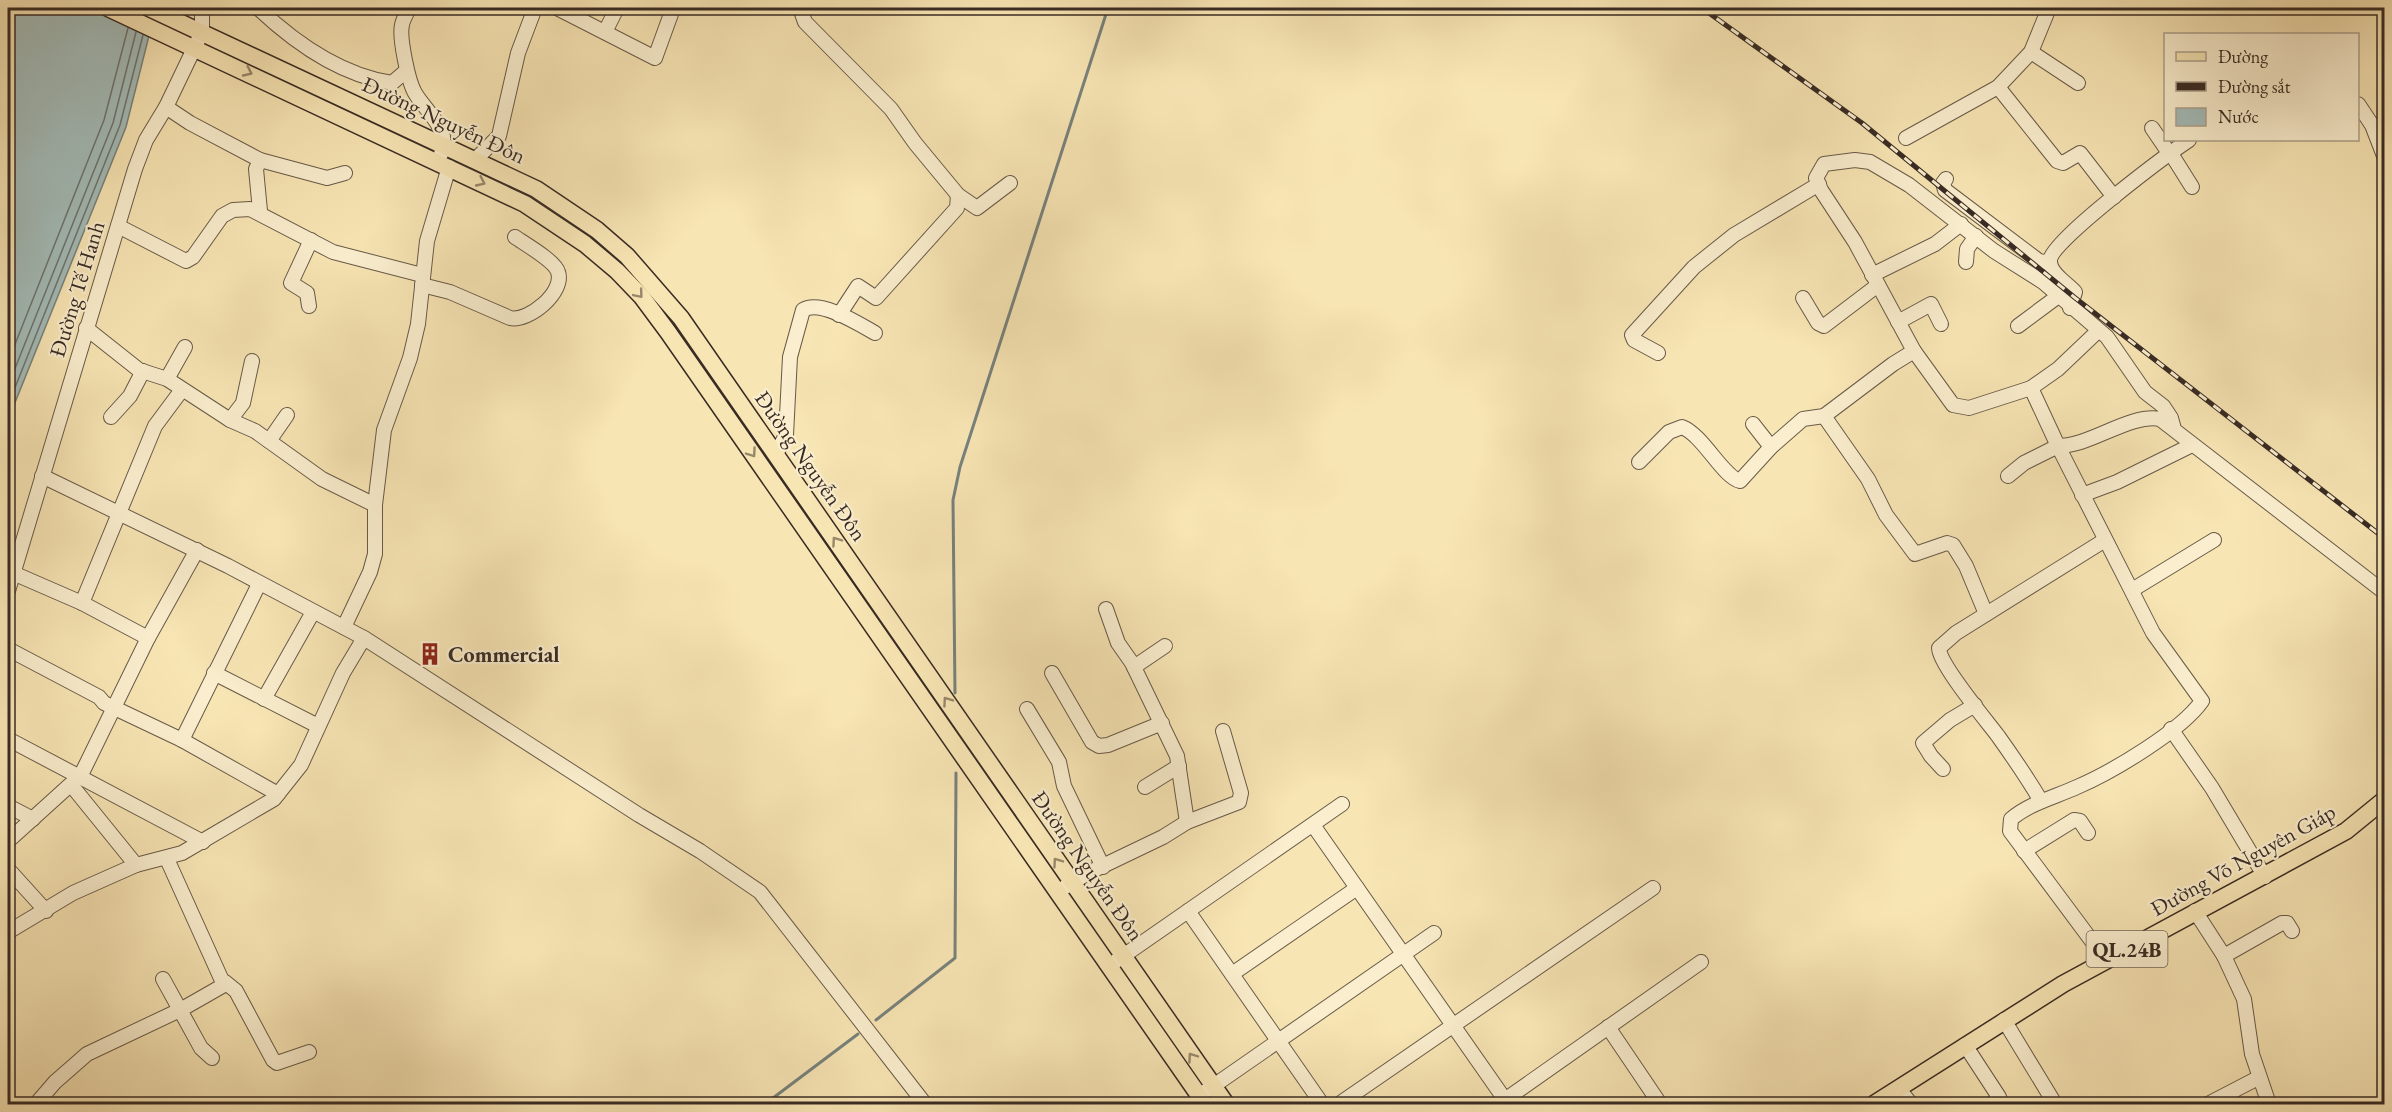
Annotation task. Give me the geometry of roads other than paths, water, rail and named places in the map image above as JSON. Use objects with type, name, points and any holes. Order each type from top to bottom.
[{"type":"main road","points":[[108,8],[162,23]]},
{"type":"main road","points":[[149,8],[162,23]]},
{"type":"main road","name":"Đường Nguyễn Đôn","points":[[162,23],[202,32],[476,159],[536,189],[597,230],[627,256],[681,318],[776,454],[904,655]]},
{"type":"main road","name":"Đường Nguyễn Đôn","points":[[162,23],[195,48],[525,204],[558,225],[631,285],[668,332],[904,655],[1116,961],[1206,1096],[1226,1104]]},
{"type":"main road","name":"Đường Võ Nguyên Giáp","points":[[1874,1104],[2004,1020],[2106,960],[2195,911],[2265,877],[2346,831],[2385,800]]},
{"type":"street","name":"Đường Tế Hanh","points":[[8,591],[86,328],[146,140],[166,107],[202,32],[202,8]]},
{"type":"street","points":[[258,8],[303,46],[359,73],[392,83],[406,71]]},
{"type":"street","points":[[344,627],[370,572],[375,554],[375,505],[384,430],[410,358],[418,324],[427,241],[443,164],[445,145],[441,131],[415,93],[406,71],[401,27],[410,8]]},
{"type":"street","points":[[476,159],[499,135],[518,53],[535,8]]},
{"type":"street","points":[[557,8],[655,58],[671,14]]},
{"type":"street","points":[[605,32],[617,8]]},
{"type":"street","points":[[800,8],[805,22],[891,109],[915,143],[958,195],[977,208],[1010,183]]},
{"type":"street","points":[[1906,138],[1998,87],[2031,52],[2049,8]]},
{"type":"street","points":[[2031,52],[2078,83]]},
{"type":"street","points":[[1998,87],[2057,161],[2062,163],[2080,153],[2114,197]]},
{"type":"street","points":[[2359,106],[2372,125],[2385,156]]},
{"type":"street","points":[[166,107],[190,123],[260,160],[327,178],[345,173]]},
{"type":"street","points":[[2152,128],[2192,187]]},
{"type":"street","points":[[2070,308],[2075,292],[2053,271],[2050,263],[2051,255],[2061,243],[2114,197],[2170,152],[2187,141]]},
{"type":"street","points":[[260,160],[256,169],[260,211]]},
{"type":"street","points":[[2098,331],[2058,369],[2031,388],[1961,408],[1953,405],[1914,351],[1819,184],[1816,178],[1817,172],[1824,164],[1855,160],[1870,162],[1909,185],[1976,236],[2043,282],[2057,297],[2098,331],[2117,349],[2145,392],[2163,406],[2171,418],[2174,429]]},
{"type":"street","points":[[1946,179],[1943,183],[1945,190],[2039,261],[2050,263]]},
{"type":"street","points":[[1658,353],[1634,340],[1632,335],[1694,267],[1734,235],[1819,184]]},
{"type":"street","points":[[839,315],[858,286],[876,298],[957,208],[958,195]]},
{"type":"street","points":[[118,226],[186,261],[193,257],[222,216],[233,210],[260,211],[333,252],[422,280],[516,320],[529,314],[555,294],[558,288],[559,273],[552,263],[515,237]]},
{"type":"street","points":[[1803,298],[1818,322],[1824,326],[1875,280],[1935,244],[1961,224]]},
{"type":"street","points":[[1966,262],[1967,249],[1976,236]]},
{"type":"street","points":[[309,306],[307,293],[291,283],[310,240]]},
{"type":"street","points":[[2018,326],[2057,297]]},
{"type":"street","points":[[1898,322],[1931,304],[1941,324]]},
{"type":"street","points":[[776,454],[786,435],[788,371],[800,316],[806,308],[815,306],[875,333]]},
{"type":"street","points":[[86,328],[114,352],[142,371],[166,379],[181,391],[270,441],[322,479],[375,505]]},
{"type":"street","points":[[166,379],[185,347]]},
{"type":"street","points":[[1639,462],[1670,432],[1682,427],[1687,429],[1739,481],[1771,447],[1803,419],[1824,416],[1914,351]]},
{"type":"street","points":[[230,420],[243,403],[252,361]]},
{"type":"street","points":[[111,417],[130,396],[142,371]]},
{"type":"street","points":[[2031,388],[2082,495],[2153,633],[2202,701],[2171,729],[2109,770],[2079,787],[2041,801],[2011,819],[2010,831],[2106,960]]},
{"type":"street","points":[[82,603],[155,426],[181,391]]},
{"type":"street","points":[[270,441],[287,415]]},
{"type":"street","points":[[1824,416],[1868,479],[1886,515],[1915,554],[1947,543],[1953,545],[1966,566],[1986,614]]},
{"type":"street","points":[[2008,476],[2024,463],[2058,446],[2094,437],[2147,417],[2160,419],[2385,592]]},
{"type":"street","points":[[1753,424],[1771,447]]},
{"type":"street","points":[[2082,495],[2117,482],[2192,445]]},
{"type":"street","points":[[42,476],[197,550],[364,638],[639,815],[700,851],[760,892],[925,1104]]},
{"type":"street","points":[[2041,801],[1939,654],[1939,648],[1956,633],[2105,540]]},
{"type":"street","points":[[2132,590],[2214,540]]},
{"type":"street","points":[[8,841],[76,781],[108,706],[197,550]]},
{"type":"street","points":[[13,573],[82,603],[148,638]]},
{"type":"street","points":[[182,740],[259,584]]},
{"type":"street","points":[[1106,609],[1118,643],[1134,667],[1162,723],[1179,766],[1187,822]]},
{"type":"street","points":[[264,699],[313,612]]},
{"type":"street","points":[[8,932],[73,893],[136,865],[166,859],[203,842],[278,794],[301,765],[318,726],[364,638]]},
{"type":"street","points":[[1134,667],[1165,646]]},
{"type":"street","points":[[8,649],[99,697],[108,706]]},
{"type":"street","points":[[8,659],[94,704],[108,706],[182,740],[278,794]]},
{"type":"street","points":[[1052,672],[1092,742],[1099,746],[1108,745],[1162,723]]},
{"type":"street","points":[[214,673],[318,726]]},
{"type":"street","points":[[1943,770],[1930,756],[1923,743],[1950,720],[1975,705]]},
{"type":"street","points":[[1027,709],[1059,762],[1064,786],[1103,867]]},
{"type":"street","points":[[2171,729],[2212,788],[2265,877]]},
{"type":"street","points":[[1064,887],[1163,837],[1187,822],[1239,802],[1241,798],[1223,731]]},
{"type":"street","points":[[8,738],[76,781],[203,842]]},
{"type":"street","points":[[1145,787],[1179,766]]},
{"type":"street","points":[[76,781],[136,865]]},
{"type":"street","points":[[1116,961],[1342,804]]},
{"type":"street","points":[[8,806],[33,819]]},
{"type":"street","points":[[2024,851],[2074,820],[2080,821],[2088,833]]},
{"type":"street","points":[[1313,825],[1453,1025],[1503,1103],[1701,962]]},
{"type":"street","points":[[166,859],[225,982],[236,991],[273,1060],[278,1063],[309,1052]]},
{"type":"street","points":[[8,869],[46,911]]},
{"type":"street","points":[[1232,974],[1357,888]]},
{"type":"street","points":[[1339,1104],[1653,888]]},
{"type":"street","points":[[1188,911],[1322,1104]]},
{"type":"street","points":[[2195,911],[2224,956],[2244,999],[2258,1078],[2268,1104]]},
{"type":"street","points":[[2224,956],[2282,922],[2287,923],[2292,931]]},
{"type":"street","points":[[1206,1096],[1279,1041],[1434,933]]},
{"type":"street","points":[[163,979],[182,1009],[195,1038],[212,1058]]},
{"type":"street","points":[[41,1103],[55,1082],[87,1054],[182,1009],[221,988],[225,982]]},
{"type":"street","points":[[2004,1020],[2055,1104]]},
{"type":"street","points":[[1608,1027],[1658,1101],[1653,1104]]},
{"type":"street","points":[[1965,1045],[1999,1097],[1992,1104]]},
{"type":"street","points":[[2208,1104],[2258,1078]]},
{"type":"street","points":[[1899,1089],[1911,1104]]},
{"type":"water","points":[[8,8],[156,8],[126,127],[8,420]]},
{"type":"waterway","points":[[955,693],[953,500],[960,467],[1108,8]]},
{"type":"waterway","points":[[876,1020],[955,958],[956,773]]},
{"type":"waterway","points":[[765,1104],[858,1034]]},
{"type":"railway","points":[[1702,8],[1862,123],[2074,297],[2384,538]]},
{"type":"place","name":"Commercial","points":[[430,654]]}]
